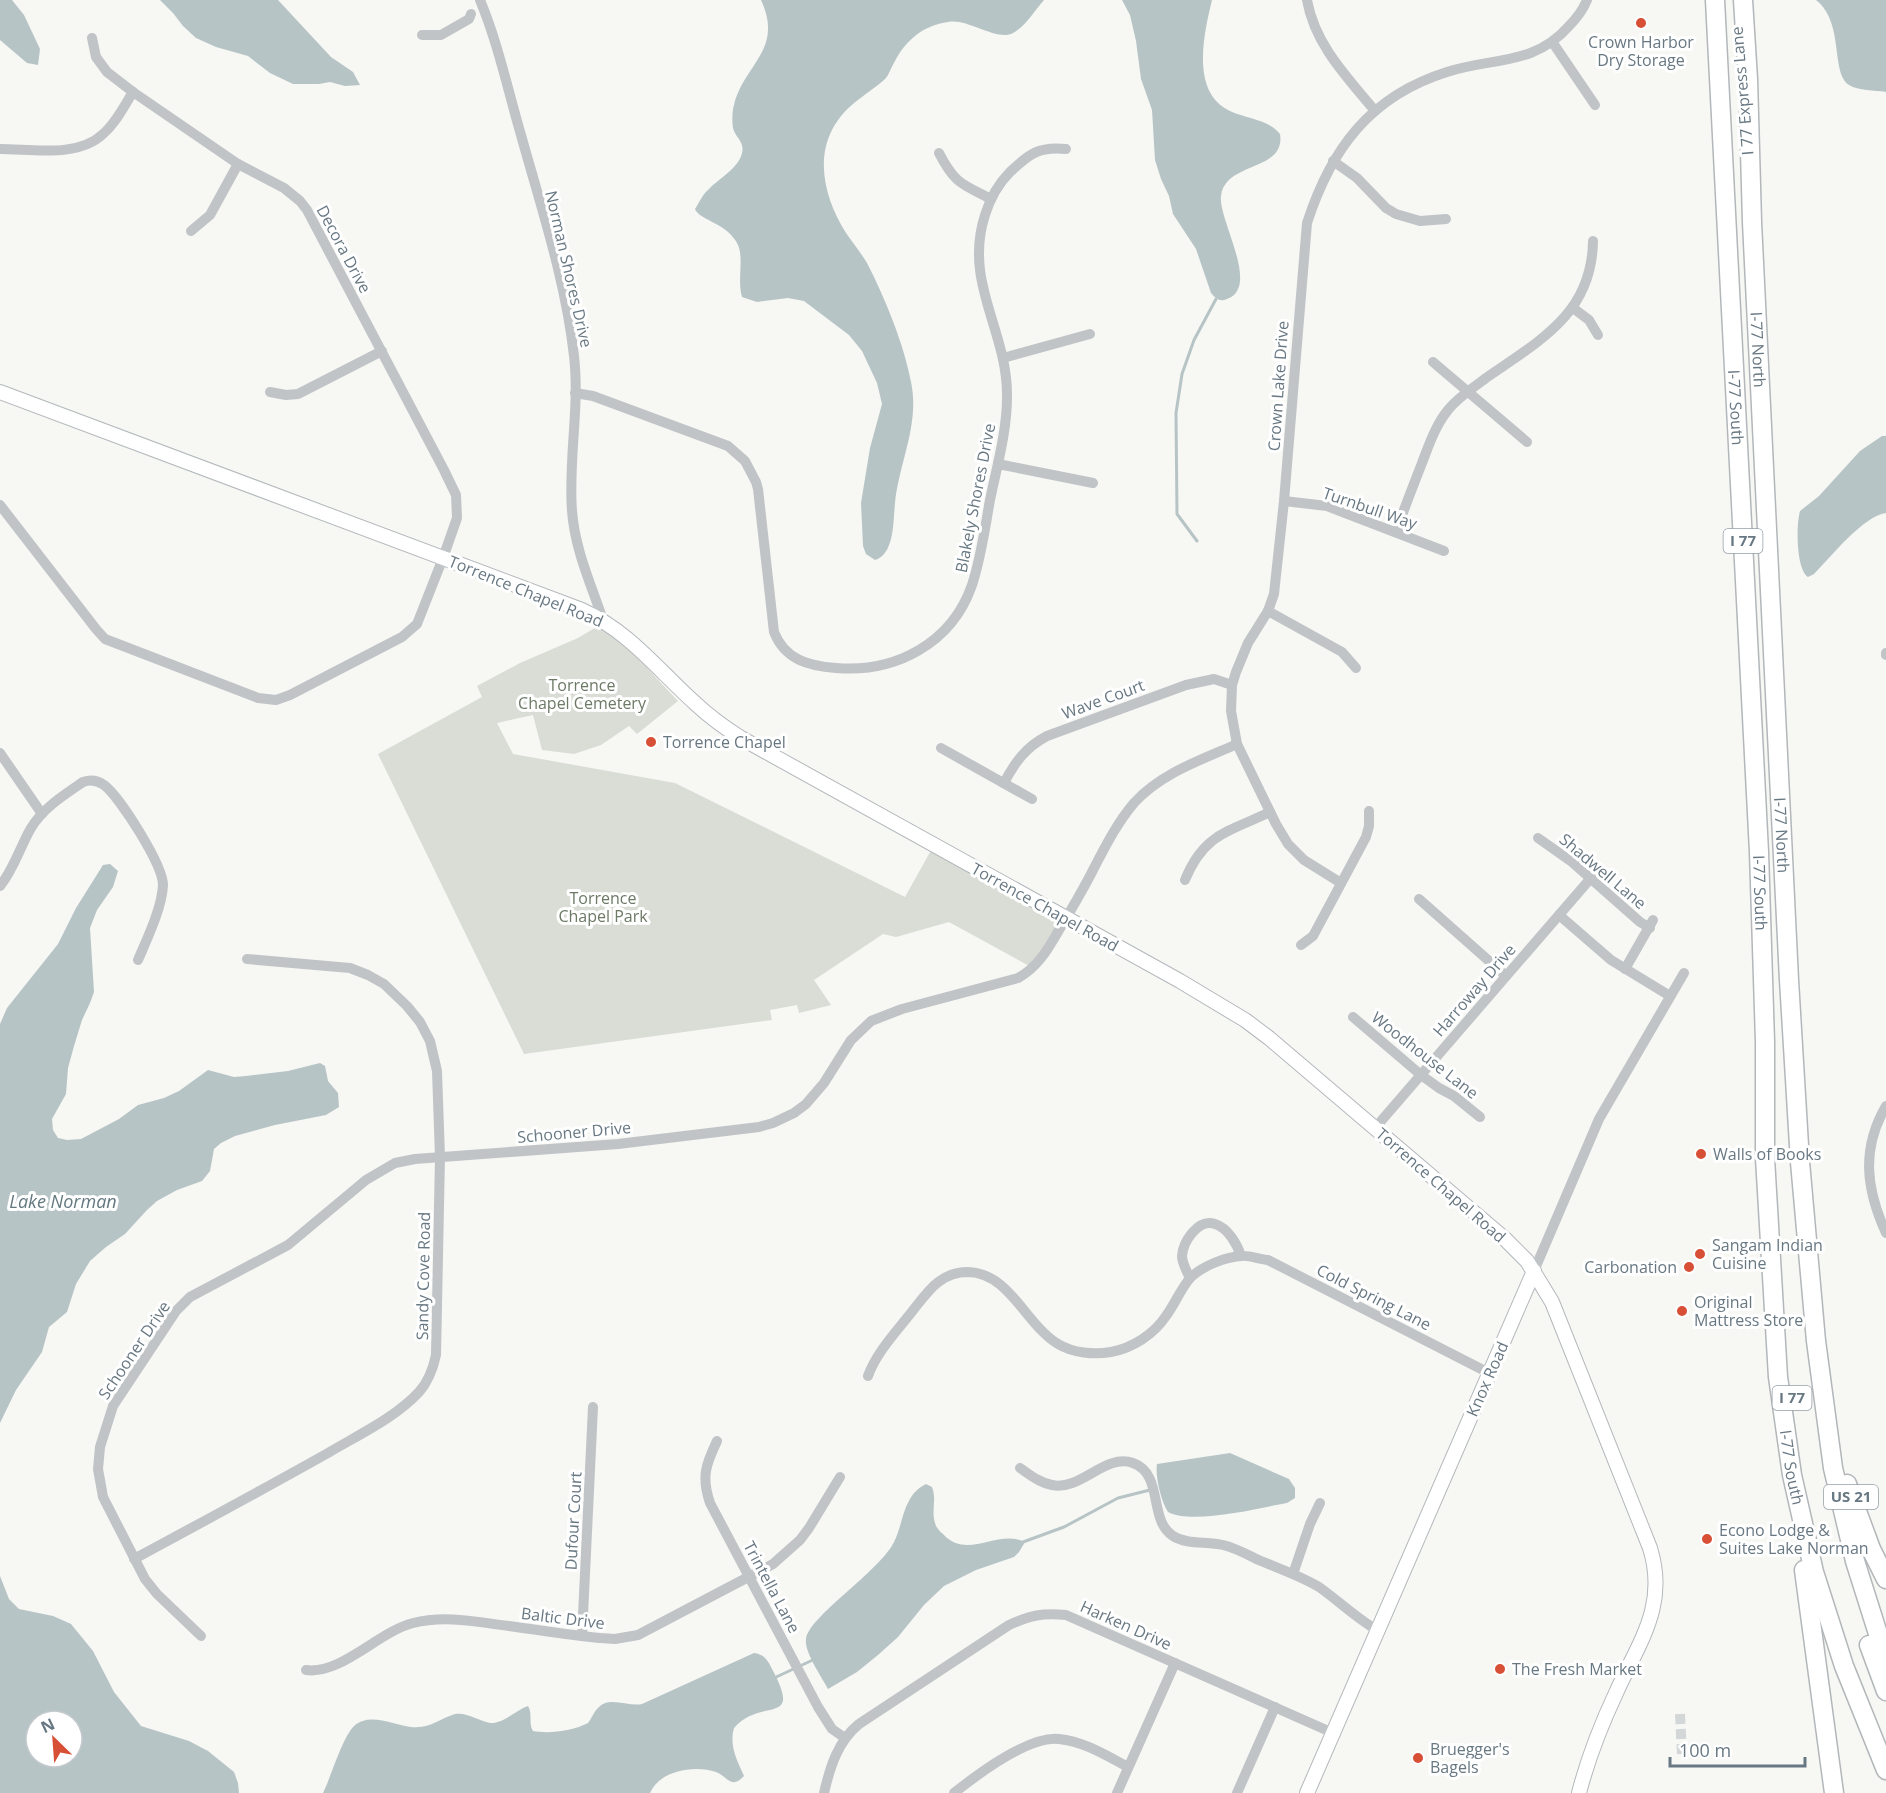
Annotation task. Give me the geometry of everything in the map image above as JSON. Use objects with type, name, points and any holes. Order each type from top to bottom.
[{"type":"highway","name":"I 77 Express Lane","points":[[1717,0],[1719,39]]},
{"type":"highway","name":"I 77 Express Lane","points":[[1735,0],[1750,183]]},
{"type":"highway","name":"I-77 North","points":[[1743,0],[1789,980],[1800,1161],[1816,1341],[1833,1468],[1863,1592],[1886,1659]]},
{"type":"highway","name":"I-77 South","points":[[1719,39],[1759,852],[1766,1042],[1765,1158],[1772,1300],[1781,1399],[1792,1475],[1814,1572],[1833,1635],[1886,1770]]},
{"type":"highway","name":"I 77","points":[[1766,1042],[1776,1157],[1787,1343],[1793,1409],[1803,1473],[1834,1600],[1858,1673],[1886,1741]]},
{"type":"highway","name":"I 77","points":[[1800,1161],[1803,1298],[1818,1449],[1828,1502],[1846,1574],[1886,1691]]},
{"type":"highway","name":"US 21","points":[[1825,1412],[1839,1448],[1845,1480],[1863,1530],[1886,1579]]},
{"type":"highway","points":[[1792,1475],[1834,1793]]},
{"type":"street","points":[[1307,0],[1308,10],[1323,46],[1376,111]]},
{"type":"street","name":"Crown Lake Drive","points":[[1341,883],[1312,866],[1295,852],[1275,824],[1237,744],[1232,711],[1232,685],[1242,654],[1268,611],[1274,594],[1307,223],[1315,198],[1333,161],[1349,137],[1376,111],[1404,91],[1434,76],[1524,55],[1553,43],[1580,14],[1587,0]]},
{"type":"street","points":[[422,35],[441,35],[469,19],[482,4]]},
{"type":"street","name":"Norman Shores Drive","points":[[482,4],[542,211],[565,302],[574,356],[575,393],[571,490],[574,528],[582,560],[603,620]]},
{"type":"street","name":"Decora Drive","points":[[0,504],[105,639],[265,700],[276,700],[290,695],[409,633],[417,624],[457,518],[456,495],[307,210],[284,188],[238,164],[133,92],[100,64],[92,38]]},
{"type":"street","points":[[1553,43],[1595,105]]},
{"type":"street","points":[[0,149],[54,150],[72,149],[85,145],[103,134],[133,92]]},
{"type":"street","name":"Blakely Shores Drive","points":[[575,393],[593,396],[713,439],[728,446],[739,455],[751,471],[758,489],[774,632],[783,649],[794,658],[819,667],[848,669],[887,665],[924,648],[946,629],[967,599],[973,584],[1006,421],[1007,396],[1003,358],[978,262],[981,226],[991,199],[1006,176],[1032,154],[1045,148],[1066,149]]},
{"type":"street","points":[[939,153],[948,171],[956,180],[991,199]]},
{"type":"street","points":[[1333,161],[1357,178],[1386,208],[1396,214],[1420,221],[1446,219]]},
{"type":"street","points":[[191,231],[210,215],[238,164]]},
{"type":"street","points":[[1396,532],[1439,422],[1454,402],[1558,325],[1573,308],[1582,294],[1587,279],[1593,241]]},
{"type":"street","points":[[1573,308],[1588,320],[1598,335]]},
{"type":"street","points":[[1003,358],[1090,334]]},
{"type":"street","points":[[270,392],[286,395],[298,394],[382,351]]},
{"type":"street","points":[[1433,362],[1527,442]]},
{"type":"street","name":"Torrence Chapel Road","points":[[0,392],[582,610],[603,620],[637,646],[696,705],[741,738],[1245,1020],[1504,1238],[1534,1271],[1552,1302],[1650,1548],[1656,1577],[1652,1615],[1599,1729],[1579,1793]]},
{"type":"street","points":[[998,464],[1093,483]]},
{"type":"street","name":"Turnbull Way","points":[[1284,501],[1327,506],[1444,551]]},
{"type":"street","points":[[1268,611],[1342,652],[1356,668]]},
{"type":"street","name":"Wave Court","points":[[1004,783],[1024,751],[1047,736],[1186,685],[1214,680],[1232,685]]},
{"type":"street","name":"Schooner Drive","points":[[201,1636],[157,1594],[145,1579],[103,1497],[99,1478],[100,1447],[112,1406],[176,1311],[190,1297],[288,1245],[382,1169],[404,1161],[618,1144],[774,1124],[806,1104],[824,1083],[851,1040],[871,1022],[902,1009],[1018,978],[1038,963],[1066,918],[1112,834],[1135,802],[1162,780],[1237,744]]},
{"type":"street","points":[[940,748],[1032,799]]},
{"type":"street","points":[[0,753],[42,814]]},
{"type":"street","points":[[0,885],[31,829],[42,814],[67,793],[88,780],[99,782],[105,786],[128,815],[160,871],[163,884],[158,905],[138,960]]},
{"type":"street","points":[[1301,945],[1313,936],[1366,837],[1369,811]]},
{"type":"street","points":[[1185,880],[1194,860],[1208,842],[1226,831],[1270,812]]},
{"type":"street","name":"Shadwell Lane","points":[[1538,838],[1594,874],[1640,922],[1652,924],[1625,969]]},
{"type":"street","name":"Harroway Drive","points":[[1375,1128],[1594,874]]},
{"type":"street","points":[[1419,899],[1506,976]]},
{"type":"street","points":[[1558,915],[1598,951],[1670,996]]},
{"type":"street","name":"Sandy Cove Road","points":[[134,1559],[394,1413],[421,1390],[432,1369],[437,1343],[440,1157],[437,1071],[433,1049],[420,1022],[392,991],[368,975],[350,968],[247,959]]},
{"type":"street","name":"Knox Road","points":[[1307,1793],[1599,1119],[1684,973]]},
{"type":"street","name":"Woodhouse Lane","points":[[1353,1017],[1421,1075],[1454,1096],[1480,1117]]},
{"type":"street","points":[[1886,1106],[1875,1126],[1869,1162],[1870,1186],[1886,1233]]},
{"type":"street","points":[[1190,1278],[1182,1259],[1185,1245],[1194,1230],[1205,1224],[1215,1223],[1227,1232],[1242,1256]]},
{"type":"street","name":"Cold Spring Lane","points":[[868,1376],[876,1358],[924,1295],[945,1276],[966,1272],[982,1274],[993,1279],[1037,1326],[1059,1345],[1079,1351],[1103,1354],[1126,1348],[1150,1334],[1166,1316],[1190,1278],[1203,1269],[1242,1256],[1268,1260],[1489,1372]]},
{"type":"street","name":"Dufour Court","points":[[582,1636],[593,1407]]},
{"type":"street","name":"Trintella Lane","points":[[717,1441],[706,1464],[707,1495],[818,1707],[832,1729],[845,1738]]},
{"type":"street","points":[[1020,1468],[1038,1480],[1058,1486],[1076,1481],[1112,1464],[1123,1461],[1132,1463],[1144,1470],[1150,1479],[1161,1520],[1173,1536],[1183,1540],[1222,1545],[1293,1574],[1317,1586],[1362,1622],[1377,1630]]},
{"type":"street","name":"Baltic Drive","points":[[306,1670],[319,1670],[338,1664],[397,1629],[432,1620],[468,1621],[615,1639],[638,1635],[773,1564],[800,1540],[840,1477]]},
{"type":"street","points":[[1293,1574],[1310,1524],[1320,1503]]},
{"type":"street","name":"Harken Drive","points":[[824,1793],[834,1760],[845,1738],[859,1724],[1009,1625],[1028,1616],[1045,1613],[1066,1616],[1333,1733]]},
{"type":"street","points":[[1117,1793],[1175,1663]]},
{"type":"street","points":[[1237,1793],[1275,1707]]},
{"type":"street","points":[[954,1793],[1015,1752],[1048,1739],[1074,1742],[1128,1767]]},
{"type":"green space","name":"Torrence Chapel Park","points":[[598,626],[630,651],[678,701],[637,734],[629,726],[601,745],[574,754],[542,750],[533,715],[497,723],[513,754],[675,783],[905,897],[934,845],[1066,918],[1033,968],[949,922],[896,937],[883,934],[814,980],[831,1005],[799,1013],[797,1005],[770,1010],[772,1020],[524,1054],[378,754],[482,697],[477,686],[520,663],[578,638]]},
{"type":"water","points":[[0,0],[12,0],[24,15],[40,49],[38,65],[27,63],[0,40]]},
{"type":"water","points":[[160,0],[278,0],[331,57],[353,72],[360,85],[345,86],[330,82],[293,84],[270,73],[248,56],[216,47],[196,38]]},
{"type":"water","points":[[761,0],[1044,0],[1022,27],[1006,35],[956,22],[931,26],[924,30],[910,40],[899,53],[886,78],[843,114],[832,130],[827,143],[824,156],[825,183],[833,209],[867,263],[887,306],[904,352],[913,398],[911,428],[897,488],[892,536],[882,557],[875,560],[866,554],[863,546],[861,503],[870,448],[882,404],[877,383],[862,351],[849,335],[804,301],[788,298],[757,302],[742,297],[738,245],[728,232],[702,217],[695,209],[706,192],[737,164],[742,153],[741,143],[733,128],[733,110],[739,91],[765,44],[768,32],[767,17]]},
{"type":"water","points":[[1122,0],[1212,0],[1203,61],[1209,91],[1217,102],[1230,111],[1270,125],[1280,134],[1279,146],[1274,155],[1233,177],[1225,185],[1221,196],[1225,221],[1236,252],[1240,281],[1236,292],[1227,299],[1218,299],[1211,293],[1196,249],[1173,214],[1169,196],[1155,160],[1152,110],[1141,79],[1130,15]]},
{"type":"water","points":[[1816,0],[1886,0],[1886,92],[1857,88],[1849,85],[1843,79],[1831,21]]},
{"type":"water","points":[[1882,436],[1886,436],[1886,513],[1867,521],[1814,574],[1808,577],[1799,556],[1800,511],[1819,496],[1860,451]]},
{"type":"water","name":"Lake Norman","points":[[110,864],[118,871],[113,887],[97,910],[90,928],[94,992],[74,1046],[68,1068],[66,1094],[52,1119],[53,1130],[58,1138],[81,1139],[119,1119],[138,1105],[179,1091],[208,1070],[234,1077],[288,1071],[320,1063],[325,1066],[328,1081],[338,1093],[339,1107],[326,1115],[275,1125],[235,1136],[221,1143],[214,1149],[210,1171],[202,1181],[177,1190],[157,1201],[125,1234],[90,1261],[76,1284],[67,1312],[49,1327],[42,1352],[16,1390],[0,1423],[0,1024],[7,1008],[58,944],[76,908],[103,865]]},
{"type":"water","points":[[1230,1453],[1289,1479],[1295,1488],[1295,1498],[1287,1503],[1209,1516],[1179,1516],[1168,1512],[1159,1488],[1157,1464]]},
{"type":"water","points":[[926,1484],[932,1487],[936,1526],[953,1542],[973,1545],[1014,1539],[1025,1542],[1014,1557],[976,1570],[944,1586],[924,1605],[898,1637],[878,1655],[857,1672],[828,1689],[808,1651],[806,1639],[810,1630],[831,1606],[886,1554],[894,1542],[908,1502],[918,1489]]},
{"type":"water","points":[[0,1576],[9,1599],[19,1609],[53,1616],[71,1624],[93,1651],[114,1692],[141,1726],[189,1741],[208,1751],[234,1772],[239,1793],[0,1793]]},
{"type":"water","points":[[754,1653],[762,1656],[768,1662],[780,1686],[783,1698],[781,1705],[745,1719],[734,1728],[733,1747],[744,1776],[736,1782],[716,1772],[698,1769],[670,1774],[655,1785],[650,1793],[323,1793],[345,1739],[354,1726],[360,1722],[382,1720],[418,1727],[459,1714],[495,1723],[528,1706],[533,1731],[561,1731],[588,1723],[603,1704],[614,1702],[642,1704]]},
{"type":"waterway","points":[[1197,541],[1177,514],[1176,413],[1182,374],[1194,340],[1216,299]]},
{"type":"waterway","points":[[1023,1542],[1064,1527],[1118,1498],[1150,1490]]},
{"type":"waterway","points":[[774,1678],[815,1659]]},
{"type":"tunnel","points":[[1680,1714],[1682,1755]]},
{"type":"place","name":"Crown Harbor Dry Storage","points":[[1641,23]]},
{"type":"place","name":"Torrence Chapel","points":[[651,742]]},
{"type":"place","name":"Walls of Books","points":[[1701,1154]]},
{"type":"place","name":"Sangam Indian Cuisine","points":[[1700,1254]]},
{"type":"place","name":"Carbonation","points":[[1689,1267]]},
{"type":"place","name":"Original Mattress Store","points":[[1682,1311]]},
{"type":"place","name":"Econo Lodge & Suites Lake Norman","points":[[1707,1539]]},
{"type":"place","name":"The Fresh Market","points":[[1500,1669]]},
{"type":"place","name":"Bruegger's Bagels","points":[[1418,1758]]},
{"type":"park label","name":"Torrence Chapel Cemetery","points":[[582,694]]}]
